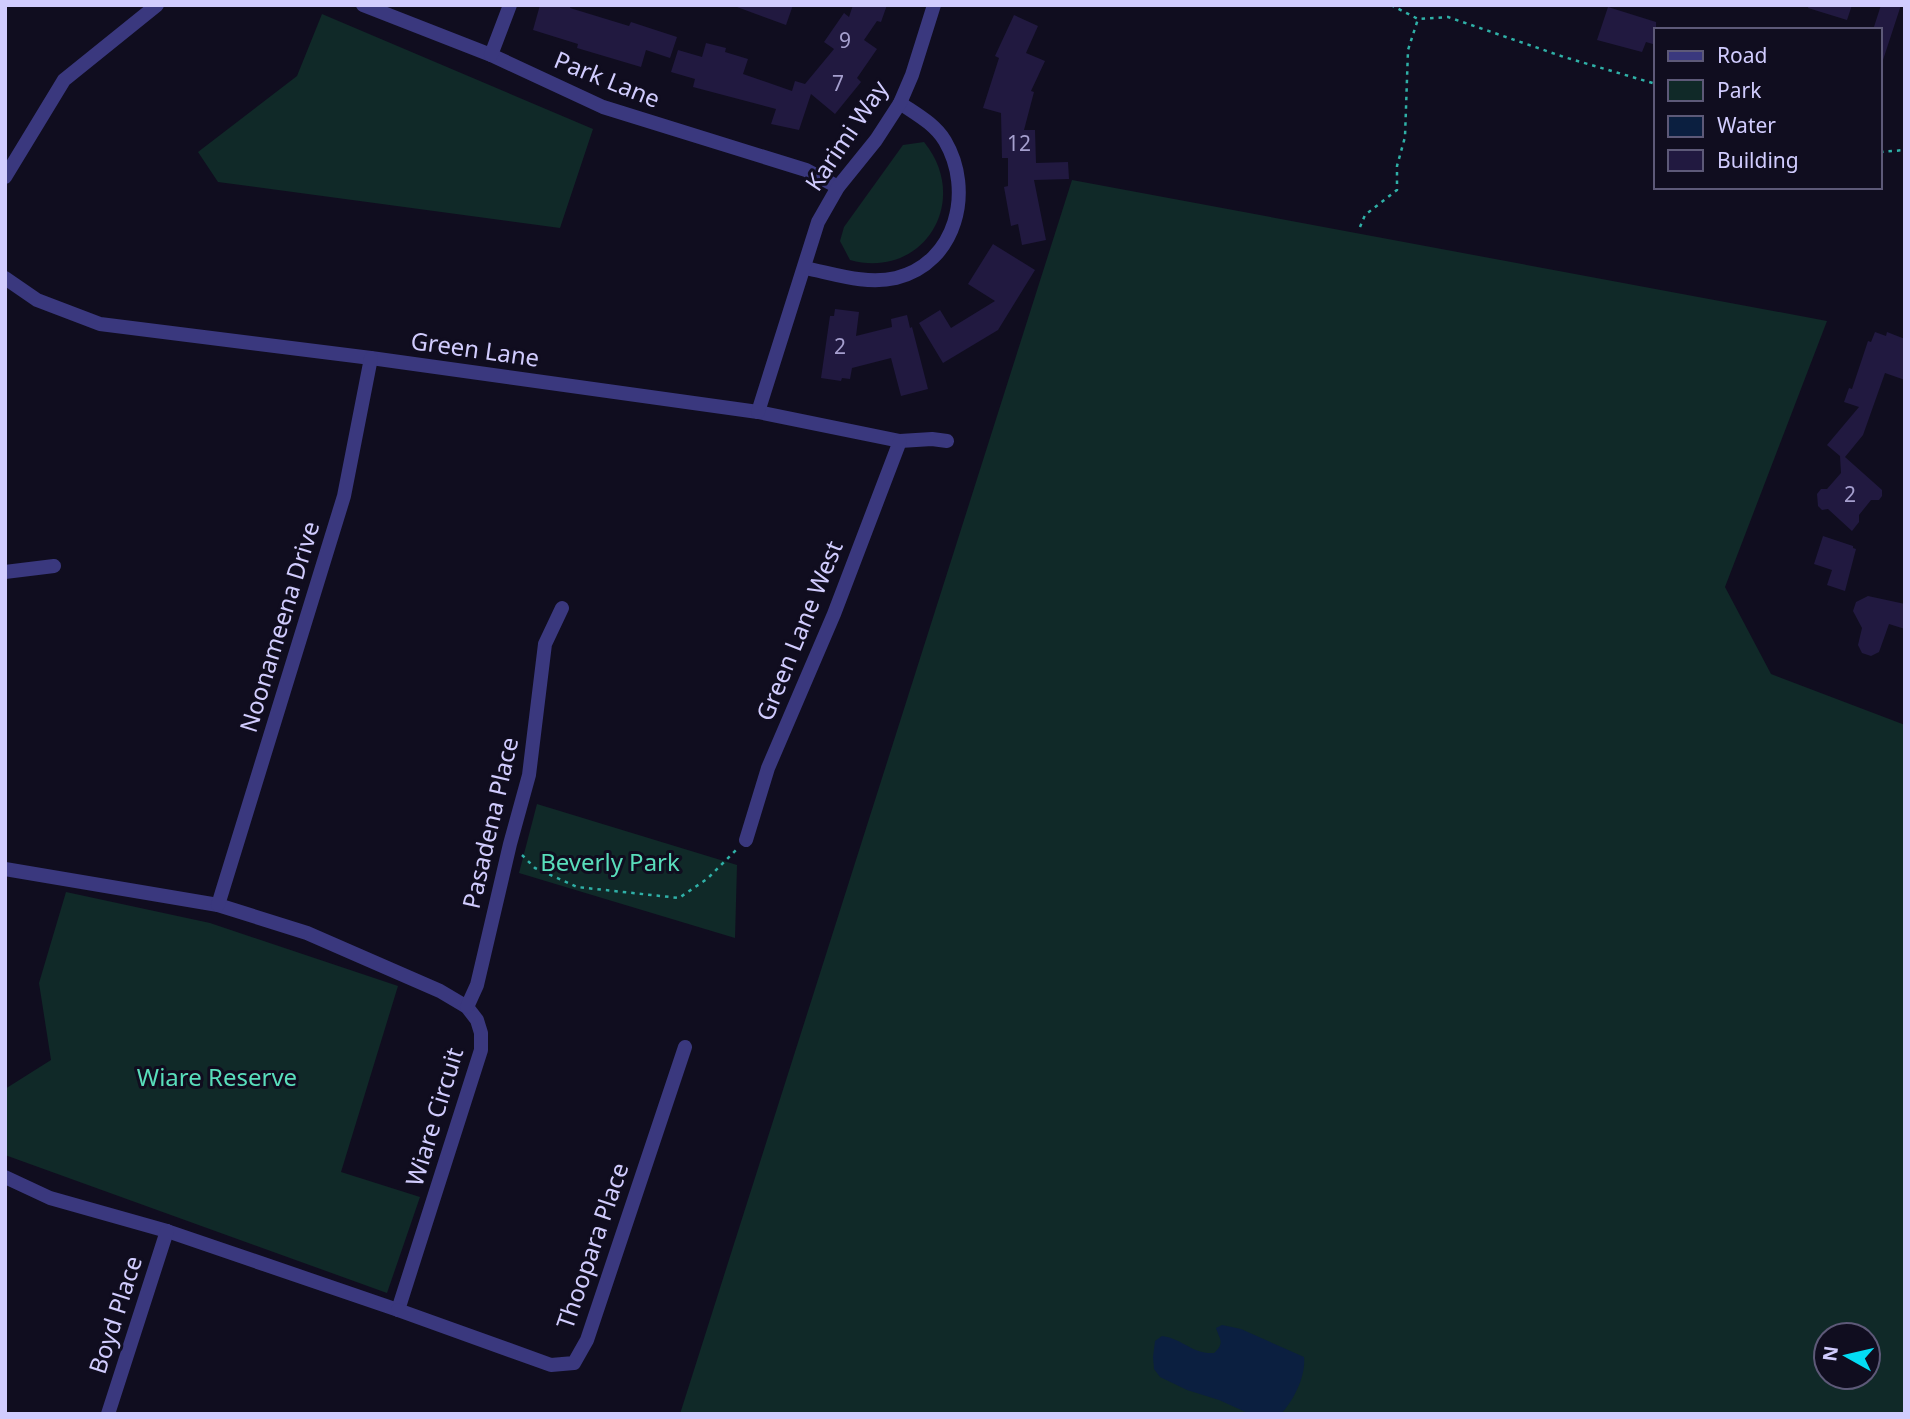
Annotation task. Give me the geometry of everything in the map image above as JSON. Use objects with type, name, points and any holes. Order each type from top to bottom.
[{"type":"street","points":[[5,177],[64,79],[157,5]]},
{"type":"street","name":"Park Lane","points":[[363,5],[491,55],[603,107],[806,170],[838,187]]},
{"type":"street","points":[[491,55],[510,5]]},
{"type":"street","name":"Karimi Way","points":[[758,412],[818,222],[838,187],[876,140],[900,103],[912,75],[934,5]]},
{"type":"street","points":[[805,268],[871,280],[898,277],[932,257],[946,241],[956,218],[960,197],[956,163],[938,132],[900,103]]},
{"type":"street","name":"Green Lane","points":[[5,278],[37,300],[100,324],[372,358],[758,412],[900,441],[932,439],[947,442]]},
{"type":"street","name":"Noonameena Drive","points":[[218,905],[344,496],[372,358]]},
{"type":"street","name":"Green Lane West","points":[[746,840],[768,768],[834,614],[900,441]]},
{"type":"street","points":[[5,572],[54,566]]},
{"type":"street","name":"Pasadena Place","points":[[467,1007],[477,985],[529,775],[545,644],[562,608]]},
{"type":"street","points":[[5,869],[218,905],[307,933],[440,991],[467,1007]]},
{"type":"street","name":"Wiare Circuit","points":[[398,1310],[481,1050],[481,1033],[477,1020],[467,1007]]},
{"type":"street","name":"Thoopara Place","points":[[398,1310],[551,1365],[573,1363],[587,1340],[685,1047]]},
{"type":"street","points":[[5,1177],[50,1198],[167,1231],[398,1310]]},
{"type":"street","name":"Boyd Place","points":[[108,1414],[167,1231]]},
{"type":"path","points":[[1391,5],[1418,19],[1448,17],[1564,57],[1654,83]]},
{"type":"path","points":[[1360,227],[1365,215],[1397,190],[1398,166],[1406,124],[1408,50],[1418,19]]},
{"type":"path","points":[[1882,152],[1905,150]]},
{"type":"path","points":[[510,844],[535,868],[577,887],[679,898],[708,879],[746,840]]},
{"type":"green space","points":[[322,14],[593,129],[560,228],[218,182],[198,152],[297,76]]},
{"type":"green space","points":[[924,142],[938,165],[943,188],[941,211],[932,231],[918,247],[899,258],[876,263],[850,260],[840,241],[844,227],[903,145]]},
{"type":"green space","points":[[1072,180],[1827,321],[1725,587],[1771,674],[1905,725],[1905,1414],[680,1414]]},
{"type":"green space","name":"Beverly Park","points":[[537,804],[737,865],[735,938],[519,873]]},
{"type":"green space","name":"Wiare Reserve","points":[[66,892],[210,923],[398,986],[341,1172],[420,1197],[387,1293],[5,1155],[5,1089],[51,1060],[39,983]]},
{"type":"water","points":[[1222,1325],[1241,1329],[1304,1357],[1298,1387],[1281,1414],[1250,1414],[1187,1390],[1160,1377],[1154,1369],[1155,1341],[1162,1336],[1199,1351],[1214,1353],[1221,1344],[1216,1328]]},
{"type":"building","points":[[540,5],[571,5],[570,8],[629,26],[631,22],[677,37],[670,58],[646,50],[641,67],[577,48],[578,44],[533,30]]},
{"type":"building","points":[[737,5],[793,5],[786,25]]},
{"type":"building","points":[[853,5],[887,5],[881,22],[877,21],[864,40],[877,49],[857,78],[861,82],[835,114],[811,94],[799,130],[771,124],[776,109],[693,87],[695,79],[671,72],[678,50],[702,57],[706,43],[726,48],[725,52],[748,59],[743,74],[792,91],[795,81],[805,84],[834,49],[824,42],[844,13],[849,17]]},
{"type":"building","points":[[1809,5],[1852,5],[1847,20],[1808,8]]},
{"type":"building","points":[[1881,5],[1901,5],[1883,60],[1882,28],[1874,28]]},
{"type":"building","points":[[1608,7],[1656,22],[1654,44],[1646,42],[1642,52],[1597,40]]},
{"type":"building","points":[[1014,15],[1038,26],[1026,53],[1045,61],[1031,91],[1034,92],[1024,130],[1035,130],[1036,163],[1068,162],[1069,179],[1034,180],[1046,240],[1022,245],[1018,224],[1011,226],[1004,187],[1008,186],[1008,158],[1002,158],[1001,113],[983,108],[999,58],[995,56]]},
{"type":"building","points":[[993,244],[1035,270],[998,330],[943,363],[919,323],[940,310],[951,328],[995,301],[968,284]]},
{"type":"building","points":[[835,309],[859,312],[856,336],[892,327],[891,319],[907,315],[928,389],[901,396],[891,358],[852,368],[850,379],[842,378],[841,381],[821,378],[830,316],[834,316]]},
{"type":"building","points":[[1875,332],[1886,336],[1887,332],[1905,339],[1905,380],[1885,373],[1863,435],[1845,457],[1882,490],[1879,500],[1871,500],[1859,515],[1859,522],[1852,531],[1828,509],[1822,510],[1818,506],[1817,494],[1821,489],[1827,489],[1841,473],[1840,456],[1827,445],[1859,407],[1844,402],[1849,388],[1852,389],[1868,341],[1871,342]]},
{"type":"building","points":[[1823,536],[1856,549],[1845,591],[1827,585],[1832,570],[1814,564]]},
{"type":"building","points":[[1868,596],[1905,604],[1905,629],[1889,624],[1879,652],[1871,656],[1862,653],[1858,645],[1862,628],[1853,611],[1856,602]]}]
